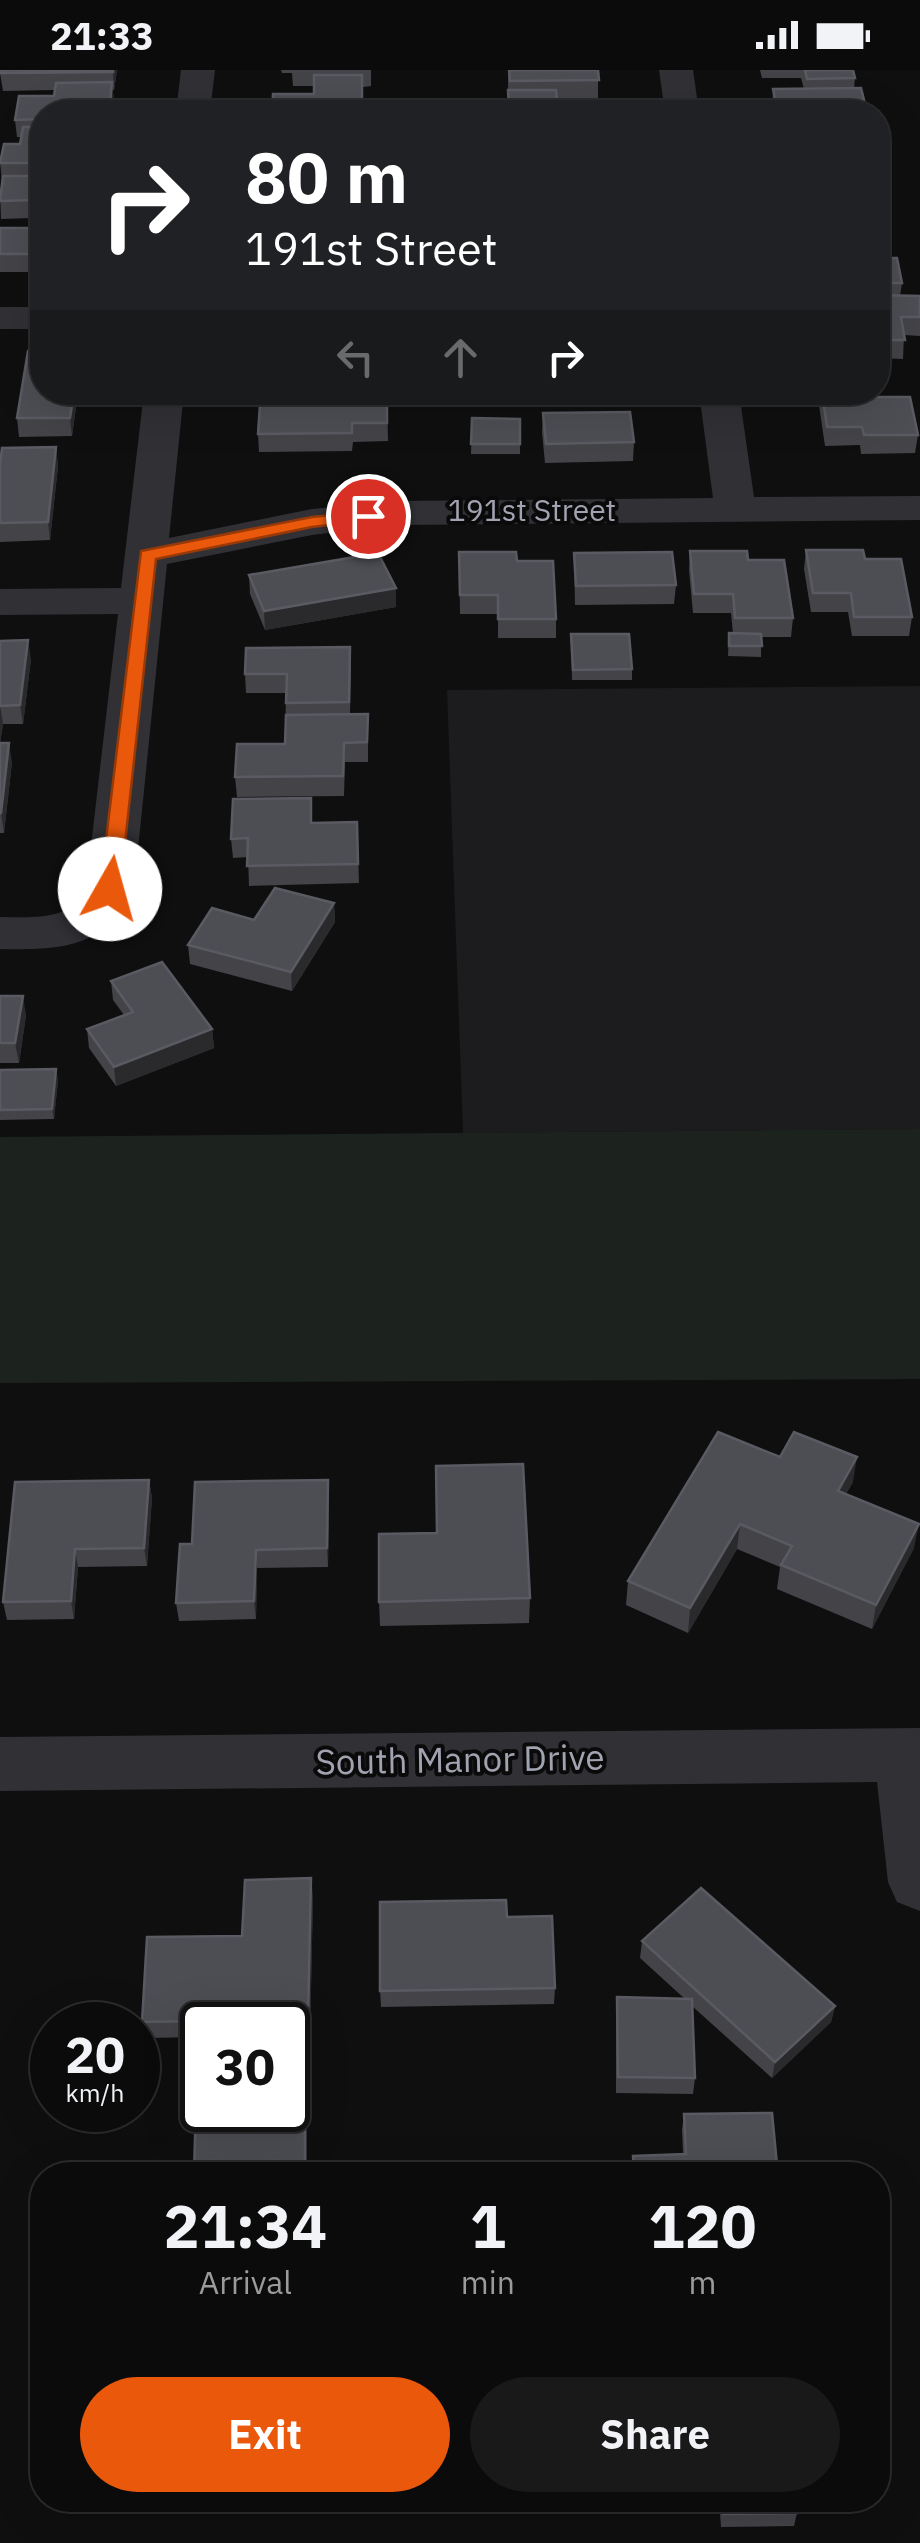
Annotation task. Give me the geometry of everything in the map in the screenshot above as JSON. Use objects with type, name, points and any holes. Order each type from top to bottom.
[{"type":"street","points":[[194,100],[198,70]]},
{"type":"street","points":[[676,70],[680,100]]},
{"type":"street","points":[[0,318],[30,318]]},
{"type":"street","points":[[0,933],[50,933],[86,923],[105,904],[110,889],[163,405]]},
{"type":"street","points":[[721,405],[735,510]]},
{"type":"street","name":"191st Street","points":[[148,555],[312,522],[395,513],[920,508]]},
{"type":"street","points":[[0,602],[141,600]]},
{"type":"street","points":[[912,1755],[920,1882]]},
{"type":"street","name":"South Manor Drive","points":[[0,1764],[912,1755]]},
{"type":"shaded area","points":[[920,686],[920,1129],[463,1133],[447,690]]},
{"type":"shaded area","points":[[920,1129],[920,1379],[0,1383],[0,1137]]},
{"type":"building","points":[[113,70],[113,72],[0,73]]},
{"type":"building","points":[[509,70],[598,70],[599,80],[510,81]]},
{"type":"building","points":[[805,70],[853,70],[855,78],[807,79]]},
{"type":"building","points":[[314,75],[362,75],[362,100],[273,100],[273,94],[314,94]]},
{"type":"building","points":[[112,82],[110,100],[30,100],[30,119],[15,120],[19,96],[54,96],[56,83]]},
{"type":"building","points":[[861,88],[864,100],[775,100],[773,89]]},
{"type":"building","points":[[508,90],[556,90],[557,100],[508,100]]},
{"type":"building","points":[[23,127],[30,127],[30,163],[0,163],[4,144],[20,144]]},
{"type":"building","points":[[3,176],[30,176],[30,200],[0,201]]},
{"type":"building","points":[[0,228],[30,228],[30,254],[0,254]]},
{"type":"building","points":[[890,258],[897,258],[902,283],[890,283]]},
{"type":"building","points":[[890,295],[920,296],[920,317],[901,317],[905,340],[890,340]]},
{"type":"building","points":[[30,351],[30,405],[72,405],[70,418],[17,418]]},
{"type":"building","points":[[890,397],[910,397],[918,435],[864,435],[862,427],[827,427],[824,405],[890,405]]},
{"type":"building","points":[[260,405],[387,405],[387,423],[352,423],[352,433],[258,434]]},
{"type":"building","points":[[630,412],[634,442],[546,444],[543,413]]},
{"type":"building","points":[[472,418],[520,419],[520,444],[471,444]]},
{"type":"building","points":[[56,447],[48,522],[0,523],[2,448]]},
{"type":"building","points":[[806,550],[863,550],[865,559],[901,559],[912,617],[854,617],[851,593],[813,593]]},
{"type":"building","points":[[690,551],[747,551],[748,560],[784,560],[793,618],[735,618],[733,594],[694,594]]},
{"type":"building","points":[[459,552],[516,552],[517,561],[553,561],[556,619],[498,619],[498,595],[460,595]]},
{"type":"building","points":[[672,552],[676,585],[576,586],[574,553]]},
{"type":"building","points":[[378,553],[396,588],[264,611],[249,575]]},
{"type":"building","points":[[729,633],[761,634],[762,646],[729,646]]},
{"type":"building","points":[[571,634],[629,634],[632,669],[573,670]]},
{"type":"building","points":[[28,640],[20,705],[0,706],[0,641]]},
{"type":"building","points":[[350,647],[349,702],[286,703],[287,674],[245,674],[246,648]]},
{"type":"building","points":[[368,714],[367,742],[344,743],[343,776],[235,777],[237,744],[285,744],[286,715]]},
{"type":"building","points":[[0,743],[9,743],[1,813],[0,813]]},
{"type":"building","points":[[311,798],[311,823],[357,822],[358,864],[247,866],[248,838],[231,839],[233,799]]},
{"type":"building","points":[[275,888],[334,903],[291,972],[188,945],[212,908],[254,920]]},
{"type":"building","points":[[162,962],[212,1029],[114,1067],[87,1029],[133,1012],[111,981]]},
{"type":"building","points":[[0,996],[23,996],[15,1043],[0,1043]]},
{"type":"building","points":[[56,1069],[52,1109],[0,1110],[0,1070]]},
{"type":"building","points":[[718,1432],[780,1457],[794,1432],[857,1457],[838,1491],[919,1524],[876,1605],[781,1565],[792,1546],[740,1524],[690,1608],[628,1581]]},
{"type":"building","points":[[523,1464],[530,1598],[379,1602],[379,1534],[437,1533],[436,1466]]},
{"type":"building","points":[[149,1480],[144,1548],[75,1549],[71,1601],[3,1602],[15,1482]]},
{"type":"building","points":[[328,1480],[327,1548],[256,1550],[254,1601],[176,1603],[180,1544],[192,1544],[195,1482]]},
{"type":"building","points":[[311,1878],[308,2002],[180,2002],[180,2021],[160,2022],[160,2002],[143,2002],[147,1937],[242,1936],[245,1880]]},
{"type":"building","points":[[701,1888],[835,2006],[775,2062],[642,1941]]},
{"type":"building","points":[[506,1900],[507,1917],[552,1916],[555,1988],[380,1991],[380,1902]]},
{"type":"building","points":[[617,1997],[692,1999],[695,2078],[618,2077]]},
{"type":"building","points":[[772,2113],[777,2162],[633,2162],[633,2156],[686,2154],[684,2114]]},
{"type":"building","points":[[195,2132],[305,2132],[305,2162],[194,2162]]},
{"type":"building","points":[[723,2512],[797,2513],[723,2514]]},
{"type":"route","points":[[110,889],[148,555],[312,522],[368,516]]}]
